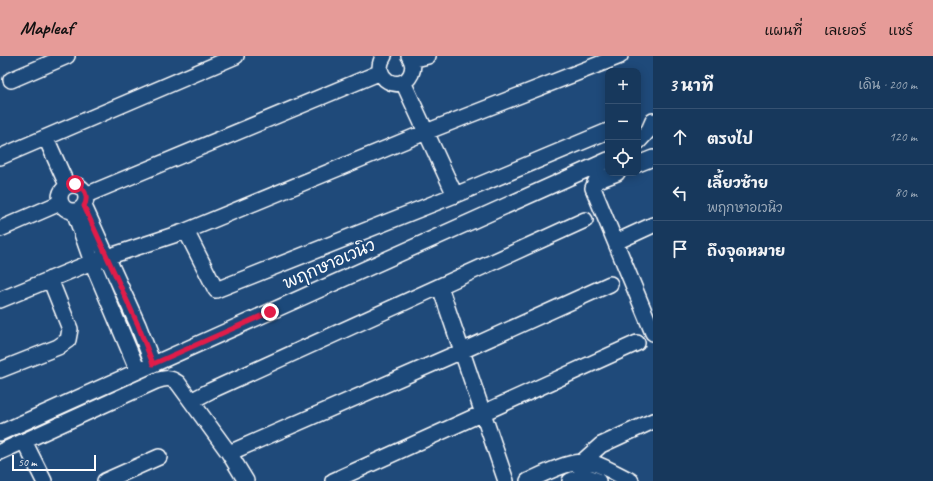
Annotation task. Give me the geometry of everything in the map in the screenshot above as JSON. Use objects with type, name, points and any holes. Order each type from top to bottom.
[{"type":"street","points":[[11,80],[67,56]]},
{"type":"street","points":[[0,157],[236,56]]},
{"type":"street","points":[[384,56],[381,62],[381,72],[387,81],[392,83],[403,82],[408,79],[413,70],[410,58],[428,56]]},
{"type":"street","points":[[0,300],[92,262],[186,231],[426,132],[620,56]]},
{"type":"street","points":[[138,371],[92,262],[81,204],[85,191],[79,185],[71,184],[67,185],[61,191],[60,203],[65,209],[81,204],[381,72]]},
{"type":"street","points":[[403,82],[455,195]]},
{"type":"street","points":[[640,140],[649,130],[653,121]]},
{"type":"street","points":[[186,231],[216,290],[455,195],[605,132]]},
{"type":"street","points":[[46,138],[67,185]]},
{"type":"street","name":"พฤกษาอเวนิว","points":[[0,433],[605,161]]},
{"type":"street","points":[[608,176],[596,181],[593,188],[616,242],[647,299],[653,332]]},
{"type":"street","points":[[0,229],[60,203]]},
{"type":"street","points":[[81,204],[138,325],[153,364]]},
{"type":"street","points":[[191,401],[210,390],[585,220]]},
{"type":"street","points":[[616,242],[653,225]]},
{"type":"street","points":[[0,370],[58,347],[68,340],[70,329],[50,279]]},
{"type":"street","points":[[229,453],[462,351],[610,284]]},
{"type":"street","points":[[440,287],[506,481]]},
{"type":"street","points":[[333,481],[637,343]]},
{"type":"street","points":[[0,452],[156,381],[172,378],[178,383],[229,453],[246,481]]},
{"type":"street","points":[[578,473],[601,445],[653,421]]},
{"type":"street","points":[[24,441],[44,481]]},
{"type":"street","points":[[105,481],[159,457]]},
{"type":"street","points":[[578,473],[596,464],[631,481]]},
{"type":"street","points":[[528,481],[558,468],[588,476],[598,481]]},
{"type":"route","points":[[75,184],[79,185],[85,191],[86,202],[84,206],[138,325],[153,364],[270,312]]}]
